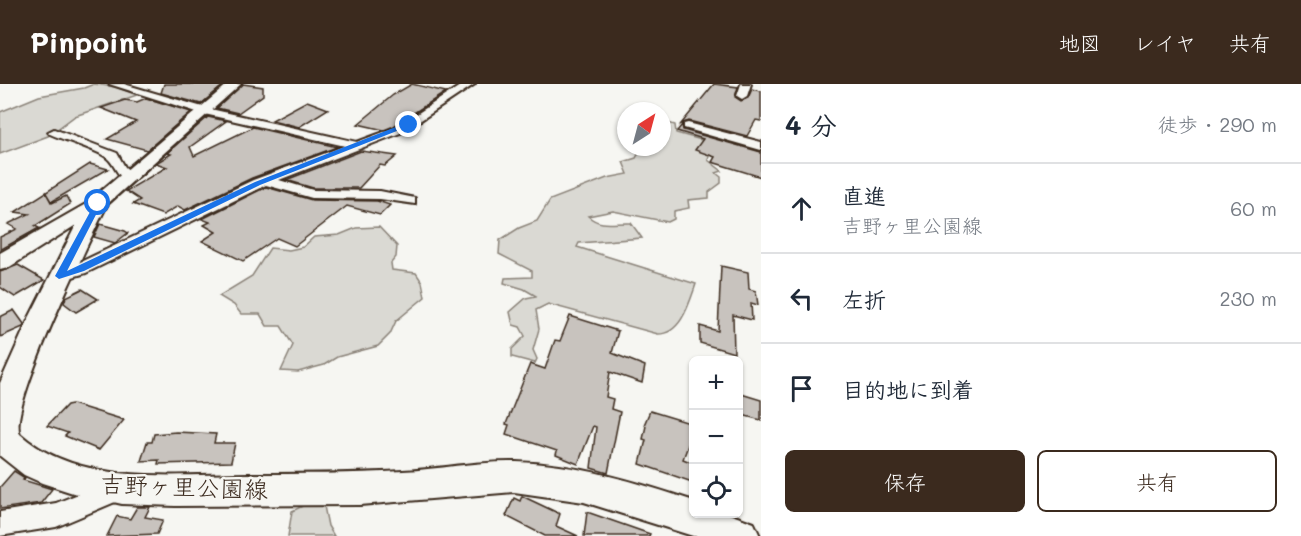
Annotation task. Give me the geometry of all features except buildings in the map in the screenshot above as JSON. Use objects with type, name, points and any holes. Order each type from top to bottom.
[{"type":"main road","points":[[0,263],[98,203]]},
{"type":"main road","name":"吉野ヶ里公園線","points":[[98,203],[59,276],[2,399],[2,432],[12,448],[36,464],[72,478],[122,488],[329,489],[527,478],[603,490],[741,536]]},
{"type":"street","points":[[114,84],[204,111],[355,145]]},
{"type":"street","points":[[98,203],[235,84]]},
{"type":"street","points":[[59,276],[265,180],[399,130],[470,84]]},
{"type":"street","points":[[742,96],[746,84]]},
{"type":"street","points":[[688,126],[761,146]]},
{"type":"street","points":[[54,132],[113,156],[120,169],[130,177]]},
{"type":"street","points":[[265,180],[312,194],[380,195],[410,201]]},
{"type":"street","points":[[0,524],[56,515],[122,488]]},
{"type":"shaded area","points":[[94,84],[116,87],[137,95],[75,116],[48,136],[0,154],[0,112],[39,96]]},
{"type":"shaded area","points":[[671,124],[675,125],[676,133],[705,141],[720,152],[709,156],[708,160],[722,171],[716,173],[721,177],[721,183],[709,192],[709,198],[688,200],[689,208],[674,211],[674,219],[668,222],[613,211],[588,216],[603,223],[631,223],[642,238],[579,243],[577,247],[696,284],[683,317],[673,329],[658,334],[548,304],[536,310],[539,329],[533,350],[537,359],[535,363],[512,357],[512,349],[525,336],[520,327],[513,325],[510,312],[526,298],[536,296],[524,289],[504,283],[505,278],[532,277],[532,271],[499,254],[500,240],[519,228],[537,221],[550,200],[607,178],[628,174],[623,162],[637,156],[671,156]]},
{"type":"shaded area","points":[[379,227],[397,246],[396,257],[391,263],[392,270],[416,273],[422,282],[425,297],[396,321],[390,334],[378,346],[337,357],[324,365],[298,372],[281,371],[293,345],[281,326],[267,326],[260,314],[241,314],[234,305],[219,296],[252,276],[270,248],[289,250],[303,247],[314,237],[339,235],[356,228]]},
{"type":"shaded area","points":[[305,505],[324,506],[328,526],[334,536],[288,536],[292,511]]},
{"type":"route","points":[[98,203],[59,276],[80,269],[258,183],[409,125]]}]
